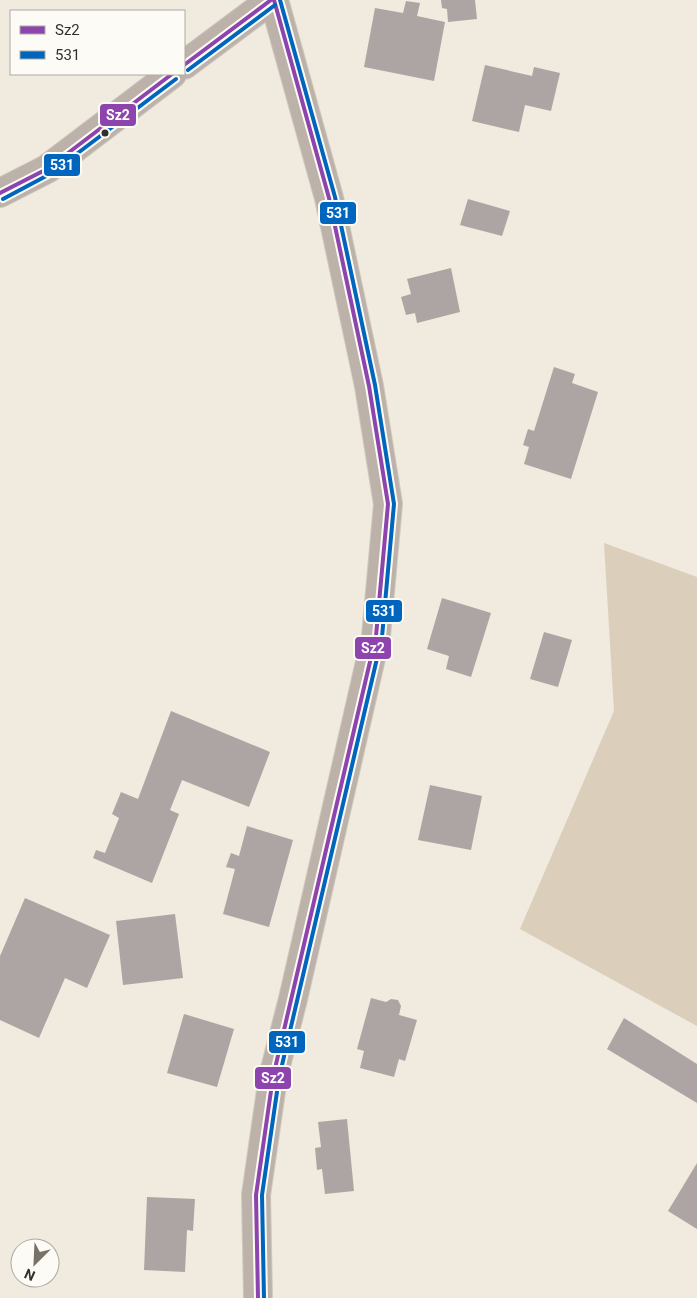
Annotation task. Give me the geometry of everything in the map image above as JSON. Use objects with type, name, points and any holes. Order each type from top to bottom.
[{"type":"street","points":[[185,64],[273,0],[329,198],[369,386],[388,504],[376,636],[293,999],[272,1077],[256,1195],[258,1298]]},
{"type":"street","points":[[0,193],[47,169],[171,75]]},
{"type":"shaded area","points":[[604,543],[697,577],[697,1026],[520,929],[614,711]]},
{"type":"building","points":[[441,0],[475,0],[477,19],[448,22],[447,9],[442,8]]},
{"type":"building","points":[[406,1],[420,3],[417,16],[445,22],[434,81],[364,67],[375,8],[403,13]]},
{"type":"building","points":[[485,65],[532,76],[534,67],[560,73],[551,111],[525,105],[519,132],[472,121]]},
{"type":"building","points":[[468,199],[510,211],[502,236],[460,225]]},
{"type":"building","points":[[451,268],[460,312],[417,323],[415,313],[406,315],[401,297],[411,294],[407,279]]},
{"type":"building","points":[[554,367],[575,374],[572,383],[598,392],[571,479],[524,464],[529,447],[523,445],[528,429],[534,431]]},
{"type":"building","points":[[442,598],[491,613],[471,677],[446,669],[449,656],[427,649]]},
{"type":"building","points":[[544,632],[572,640],[558,687],[530,679]]},
{"type":"building","points":[[171,711],[270,752],[249,807],[182,780],[170,810],[179,814],[152,883],[93,858],[96,850],[105,853],[119,818],[112,814],[121,792],[138,799]]},
{"type":"building","points":[[430,785],[482,796],[471,850],[418,840]]},
{"type":"building","points":[[247,826],[293,840],[269,927],[223,914],[235,869],[226,867],[231,853],[239,856]]},
{"type":"building","points":[[25,898],[110,935],[87,988],[65,978],[39,1038],[0,1020],[0,956]]},
{"type":"building","points":[[175,914],[183,978],[123,985],[116,921]]},
{"type":"building","points":[[371,998],[386,1002],[391,999],[398,1000],[401,1006],[399,1015],[417,1020],[405,1061],[399,1059],[394,1077],[360,1068],[364,1051],[357,1049]]},
{"type":"building","points":[[184,1014],[234,1029],[217,1087],[167,1073]]},
{"type":"building","points":[[624,1018],[697,1064],[697,1103],[607,1049]]},
{"type":"building","points":[[347,1119],[354,1191],[325,1194],[322,1169],[317,1170],[315,1148],[321,1147],[318,1122]]},
{"type":"building","points":[[697,1163],[697,1229],[668,1211]]},
{"type":"building","points":[[147,1197],[195,1199],[193,1231],[187,1230],[185,1272],[144,1270]]},
{"type":"transit line","name":"Sz2","points":[[185,64],[271,0]]},
{"type":"transit line","name":"Sz2","points":[[258,1298],[256,1195],[273,1077],[376,636],[388,504],[369,386],[329,198],[274,0]]},
{"type":"transit line","name":"531","points":[[264,1298],[262,1195],[279,1078],[382,637],[394,504],[375,385],[335,197],[280,0]]},
{"type":"transit line","name":"531","points":[[188,70],[275,5]]},
{"type":"transit line","name":"Sz2","points":[[0,193],[47,169],[171,75]]},
{"type":"transit line","name":"531","points":[[3,199],[50,174],[176,79]]}]
